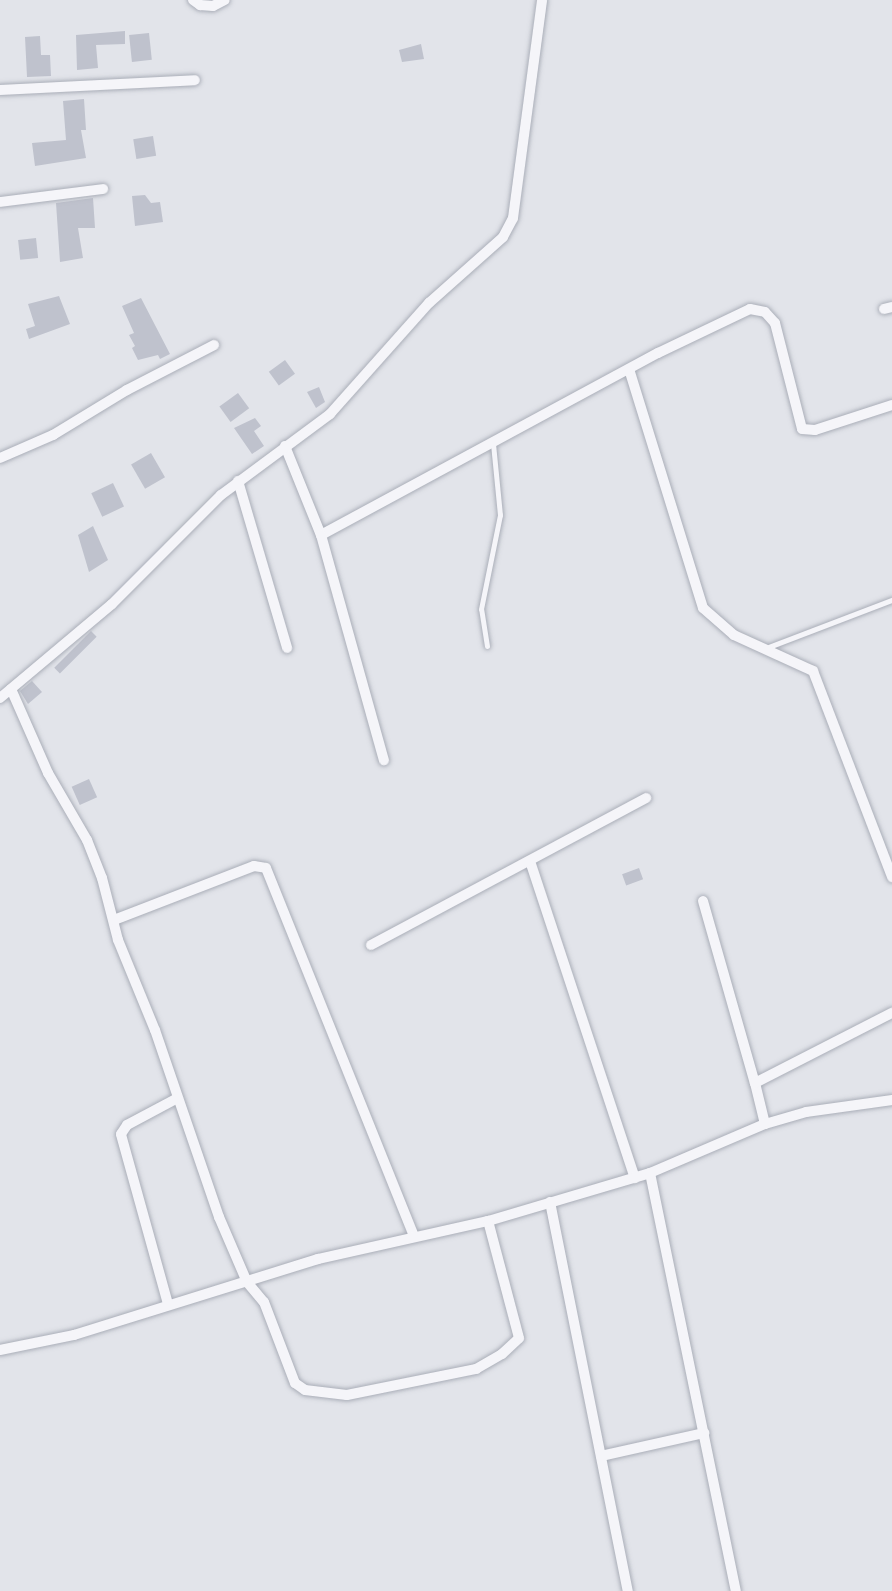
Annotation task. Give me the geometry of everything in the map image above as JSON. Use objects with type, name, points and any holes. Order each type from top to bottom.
[{"type":"street","points":[[193,0],[200,5],[213,6],[225,0]]},
{"type":"street","points":[[0,698],[112,604],[194,518],[238,481],[330,414],[429,303],[509,228],[542,0]]},
{"type":"street","points":[[0,90],[195,80]]},
{"type":"street","points":[[0,202],[103,189]]},
{"type":"street","points":[[321,535],[629,369],[750,309],[765,312],[775,323],[802,429],[815,430],[892,405]]},
{"type":"street","points":[[0,458],[53,435],[127,390],[214,345]]},
{"type":"street","points":[[629,369],[703,608],[734,634],[803,663],[821,684],[892,877]]},
{"type":"street","points":[[285,446],[321,535],[384,760]]},
{"type":"street","points":[[238,481],[287,648]]},
{"type":"street","points":[[11,689],[48,773],[87,840],[219,1217],[247,1282],[264,1302],[295,1383],[305,1390],[347,1395],[466,1371],[489,1363],[519,1338],[488,1221]]},
{"type":"street","points":[[371,945],[646,798]]},
{"type":"street","points":[[531,861],[635,1178]]},
{"type":"street","points":[[114,920],[254,866],[266,868],[414,1236]]},
{"type":"street","points":[[703,901],[765,1124]]},
{"type":"street","points":[[755,1083],[892,1013]]},
{"type":"street","points":[[168,1304],[122,1134],[127,1125],[176,1099]]},
{"type":"street","points":[[0,1350],[74,1335],[168,1304],[414,1236],[488,1221],[635,1178],[765,1124],[806,1112],[892,1100]]},
{"type":"street","points":[[650,1173],[736,1591]]},
{"type":"street","points":[[550,1202],[628,1591]]},
{"type":"street","points":[[601,1456],[704,1433]]},
{"type":"lane","points":[[487,646],[481,609],[500,514],[493,443]]},
{"type":"lane","points":[[764,648],[892,600]]},
{"type":"building","points":[[125,31],[125,44],[96,45],[98,68],[77,70],[76,35]]},
{"type":"building","points":[[149,33],[152,60],[132,62],[129,35]]},
{"type":"building","points":[[40,36],[41,55],[50,55],[51,76],[27,77],[25,37]]},
{"type":"building","points":[[421,44],[424,59],[402,62],[399,50]]},
{"type":"building","points":[[84,99],[86,130],[81,130],[86,158],[35,166],[32,143],[66,140],[63,101]]},
{"type":"building","points":[[153,136],[156,156],[136,159],[133,139]]},
{"type":"building","points":[[145,195],[151,203],[160,202],[163,222],[135,226],[132,196]]},
{"type":"building","points":[[93,198],[95,228],[78,228],[83,258],[60,262],[56,203]]},
{"type":"building","points":[[36,238],[38,258],[20,260],[18,240]]},
{"type":"building","points":[[59,296],[70,324],[29,339],[26,329],[35,326],[28,304]]},
{"type":"building","points":[[141,298],[170,354],[160,359],[158,355],[138,360],[132,348],[135,346],[129,335],[134,333],[122,306]]},
{"type":"building","points":[[285,360],[295,374],[279,386],[269,372]]},
{"type":"building","points":[[319,387],[325,402],[316,408],[307,392]]},
{"type":"building","points":[[238,393],[249,408],[231,422],[219,407]]},
{"type":"building","points":[[255,418],[261,426],[254,431],[264,446],[252,454],[234,428]]},
{"type":"building","points":[[151,453],[165,477],[145,489],[131,464]]},
{"type":"building","points":[[113,483],[124,507],[102,517],[91,493]]},
{"type":"building","points":[[93,526],[108,560],[89,572],[78,535]]},
{"type":"building","points":[[91,631],[97,637],[60,673],[54,668]]},
{"type":"building","points":[[32,681],[42,692],[28,704],[20,691]]},
{"type":"building","points":[[89,779],[97,797],[80,805],[72,787]]},
{"type":"building","points":[[639,868],[643,879],[626,885],[622,874]]}]
